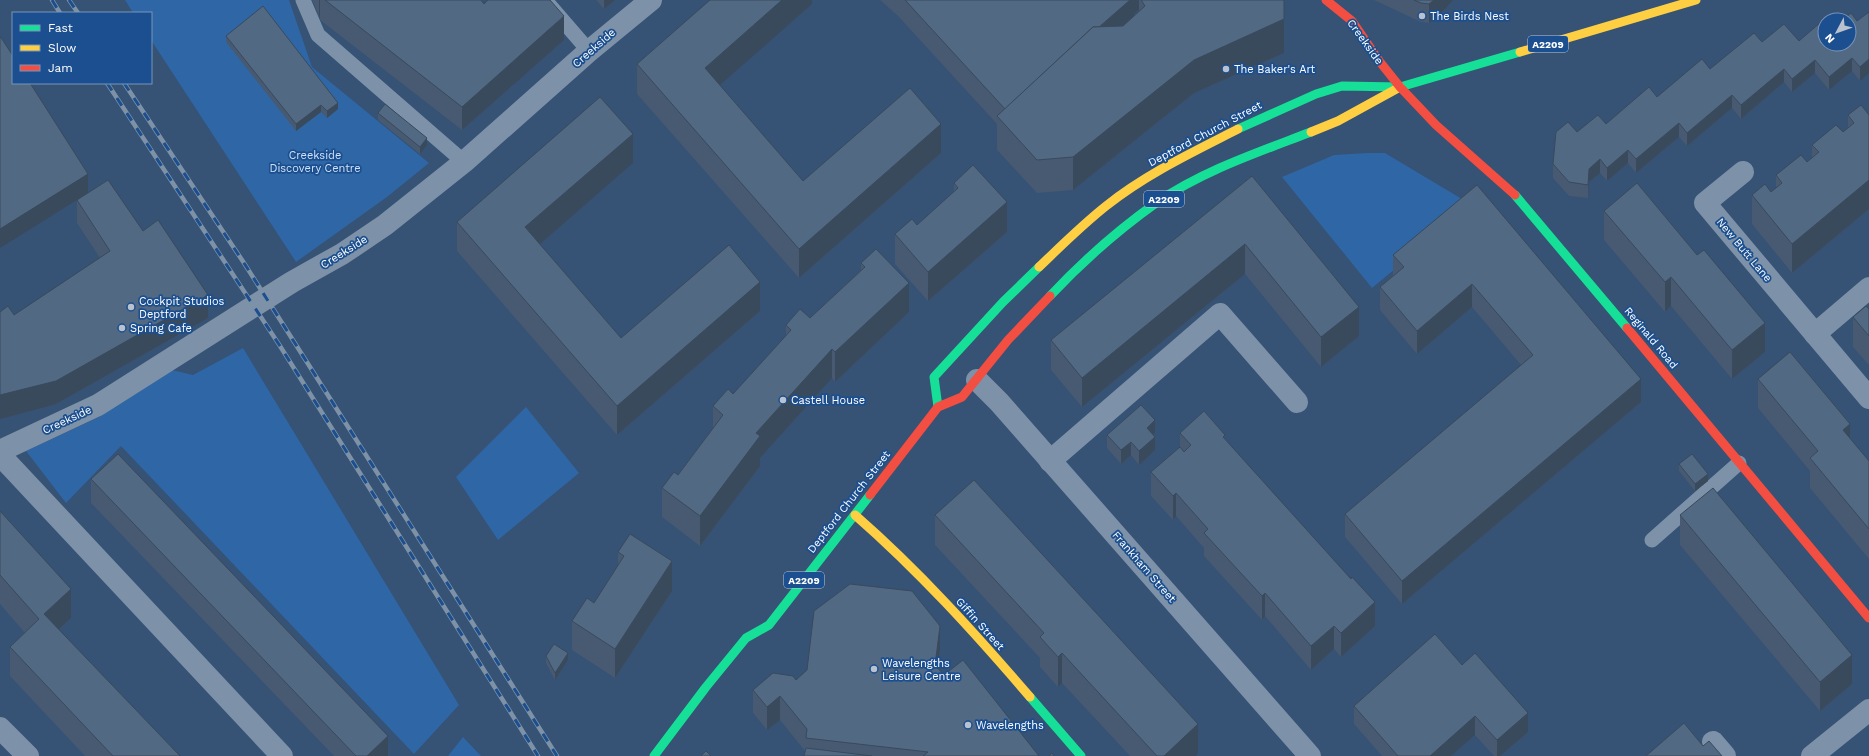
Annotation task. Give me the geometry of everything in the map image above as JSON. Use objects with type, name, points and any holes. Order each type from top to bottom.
[{"type":"main road","name":"Creekside","points":[[1326,0],[1352,21],[1380,62],[1400,87]]},
{"type":"main road","name":"Deptford Church Street","points":[[654,756],[706,687],[746,638],[769,625],[938,407],[962,397],[1008,340],[1066,280],[1096,251],[1156,203],[1197,180],[1244,158],[1338,121],[1400,87],[1696,0]]},
{"type":"main road","name":"Deptford Church Street","points":[[938,407],[934,377],[1003,302],[1075,232],[1106,205],[1164,167],[1255,120],[1316,94],[1342,86],[1400,87]]},
{"type":"main road","name":"Reginald Road","points":[[1400,87],[1436,125],[1520,200],[1869,618]]},
{"type":"main road","name":"Giffin Street","points":[[854,515],[884,539],[925,581],[1082,756]]},
{"type":"street","name":"Creekside","points":[[0,451],[98,405],[292,282],[342,254],[403,212],[464,162],[589,52],[651,0]]},
{"type":"street","name":"New Butt Lane","points":[[1743,172],[1705,203],[1869,398]]},
{"type":"street","points":[[1815,334],[1869,288]]},
{"type":"street","points":[[1050,461],[1220,314],[1297,402]]},
{"type":"street","name":"Frankham Street","points":[[977,380],[999,402],[1310,756]]},
{"type":"street","points":[[0,455],[282,756]]},
{"type":"street","points":[[1812,756],[1869,710]]},
{"type":"street","points":[[0,728],[28,756]]},
{"type":"lane","points":[[303,0],[318,35],[464,162]]},
{"type":"lane","points":[[545,0],[589,52]]},
{"type":"lane","points":[[1652,540],[1739,463]]},
{"type":"green space","name":"Creekside Discovery Centre","points":[[125,0],[289,0],[312,67],[429,163],[387,197],[296,262],[152,42],[152,12],[132,12]]},
{"type":"green space","points":[[1385,153],[1472,205],[1372,288],[1282,177],[1334,155]]},
{"type":"green space","points":[[243,348],[459,705],[414,754],[121,446],[66,503],[26,451],[99,417],[172,370],[193,375]]},
{"type":"green space","points":[[526,407],[579,473],[498,540],[456,477]]},
{"type":"green space","points":[[463,737],[481,756],[448,756]]},
{"type":"building","points":[[325,0],[481,0],[484,4],[488,0],[550,0],[564,16],[462,107]]},
{"type":"building","points":[[710,0],[782,0],[705,68],[803,181],[910,88],[941,124],[799,249],[637,64]]},
{"type":"building","points":[[905,0],[1130,0],[1099,27],[1093,27],[1005,109]]},
{"type":"building","points":[[1141,0],[1284,0],[1284,19],[1194,60],[1073,157],[1037,160],[997,116],[1093,27],[1123,26],[1145,6]]},
{"type":"building","points":[[1414,0],[1434,0],[1429,4]]},
{"type":"building","points":[[263,6],[338,103],[327,111],[321,105],[296,124],[226,36]]},
{"type":"building","points":[[1869,12],[1869,59],[1860,67],[1852,58],[1829,77],[1815,60],[1792,79],[1784,69],[1741,105],[1732,95],[1687,133],[1679,123],[1636,159],[1628,150],[1607,168],[1600,159],[1589,169],[1588,185],[1569,182],[1553,164],[1556,132],[1568,122],[1577,132],[1598,115],[1606,124],[1649,87],[1657,97],[1702,59],[1710,69],[1754,33],[1762,42],[1784,24],[1799,41],[1817,25],[1817,52],[1857,52],[1857,21]]},
{"type":"building","points":[[0,36],[12,54],[12,84],[31,84],[88,174],[0,229]]},
{"type":"building","points":[[600,97],[633,134],[525,227],[621,338],[729,245],[760,282],[617,406],[457,222]]},
{"type":"building","points":[[385,104],[427,138],[420,147],[378,113]]},
{"type":"building","points":[[1861,105],[1869,115],[1869,180],[1792,244],[1752,195],[1765,184],[1771,192],[1782,183],[1776,175],[1801,155],[1807,162],[1819,152],[1812,145],[1836,125],[1843,132],[1854,123],[1848,115]]},
{"type":"building","points":[[973,165],[1007,202],[928,272],[895,234],[912,219],[917,225],[958,188],[954,183]]},
{"type":"building","points":[[1252,176],[1359,307],[1321,337],[1245,244],[1082,378],[1051,340]]},
{"type":"building","name":"Cockpit Studios Deptford","points":[[108,180],[143,231],[158,220],[208,295],[56,381],[0,395],[0,312],[8,306],[14,315],[110,251],[77,200]]},
{"type":"building","points":[[1637,183],[1697,255],[1704,250],[1765,323],[1732,350],[1671,277],[1665,282],[1604,211]]},
{"type":"building","points":[[1477,185],[1641,379],[1402,581],[1345,514],[1533,355],[1472,284],[1417,331],[1380,287],[1404,267],[1393,255]]},
{"type":"building","points":[[876,249],[909,283],[835,352],[832,349],[756,433],[760,436],[700,516],[662,488],[674,472],[678,475],[723,415],[713,406],[728,389],[733,394],[791,330],[786,325],[800,309],[810,318],[865,267],[861,263]]},
{"type":"building","points":[[1866,306],[1869,309],[1869,336],[1853,317]]},
{"type":"building","points":[[1790,352],[1850,424],[1843,430],[1869,461],[1869,529],[1810,458],[1818,451],[1758,379]]},
{"type":"building","points":[[1141,405],[1155,420],[1147,428],[1155,437],[1139,451],[1131,442],[1121,450],[1107,435]]},
{"type":"building","points":[[1204,411],[1225,435],[1223,437],[1351,579],[1352,577],[1375,602],[1341,633],[1334,626],[1311,646],[1265,593],[1262,596],[1204,533],[1208,529],[1176,493],[1173,496],[1151,472],[1180,447],[1184,452],[1191,445],[1180,433]]},
{"type":"building","points":[[118,454],[388,736],[367,756],[356,756],[91,479]]},
{"type":"building","points":[[1692,454],[1708,474],[1695,484],[1679,464]]},
{"type":"building","points":[[974,480],[1198,724],[1164,756],[1157,756],[1062,653],[1058,657],[1040,637],[1044,633],[935,515]]},
{"type":"building","points":[[1713,488],[1852,655],[1820,682],[1680,515]]},
{"type":"building","points":[[0,511],[71,589],[44,614],[180,756],[113,756],[10,647],[39,619],[0,575]]},
{"type":"building","points":[[630,534],[672,561],[615,649],[572,621],[587,598],[594,603],[624,556],[618,552]]},
{"type":"building","name":"Wavelengths Leisure Centre","points":[[850,584],[912,591],[940,626],[935,665],[944,675],[963,660],[1039,756],[923,756],[928,752],[806,738],[807,729],[780,696],[767,707],[753,690],[773,673],[793,676],[796,680],[807,670],[814,611]]},
{"type":"building","points":[[1435,634],[1462,665],[1475,653],[1528,713],[1497,740],[1475,716],[1430,756],[1398,756],[1354,706]]},
{"type":"building","points":[[554,644],[568,653],[555,673],[546,656]]},
{"type":"building","points":[[1684,723],[1703,746],[1709,741],[1722,756],[1646,756]]},
{"type":"building","points":[[806,748],[872,756],[804,756]]},
{"type":"building","points":[[706,751],[711,756],[701,756]]},
{"type":"railway","points":[[52,0],[59,12]]},
{"type":"railway","points":[[69,0],[77,12]]},
{"type":"railway","points":[[108,84],[280,346],[538,756]]},
{"type":"railway","points":[[125,84],[244,263],[557,756]]},
{"type":"traffic: fast","points":[[1238,129],[1316,94],[1342,86],[1400,87],[1520,52]]},
{"type":"traffic: fast","points":[[1050,296],[1114,235],[1156,203],[1192,181],[1231,163],[1311,132]]},
{"type":"traffic: fast","points":[[1515,195],[1627,328]]},
{"type":"traffic: fast","points":[[938,407],[934,377],[1003,302],[1039,267]]},
{"type":"traffic: fast","points":[[654,756],[706,687],[746,638],[769,625],[870,495]]},
{"type":"traffic: fast","points":[[1030,697],[1081,756]]},
{"type":"traffic: slow","points":[[1520,52],[1696,0]]},
{"type":"traffic: slow","points":[[1311,132],[1338,121],[1400,87]]},
{"type":"traffic: slow","points":[[1039,267],[1088,221],[1121,194],[1170,164],[1238,129]]},
{"type":"traffic: slow","points":[[855,515],[924,580],[1030,697]]},
{"type":"traffic: jam","points":[[1326,0],[1352,21],[1380,62],[1400,87],[1436,125],[1515,195]]},
{"type":"traffic: jam","points":[[870,495],[938,407],[962,397],[1008,340],[1050,296]]},
{"type":"traffic: jam","points":[[1627,328],[1869,618]]},
{"type":"place","name":"The Birds Nest","points":[[1422,16]]},
{"type":"place","name":"The Baker's Art","points":[[1226,69]]},
{"type":"place","name":"Cockpit Studios Deptford","points":[[131,307]]},
{"type":"place","name":"Spring Cafe","points":[[122,328]]},
{"type":"place","name":"Castell House","points":[[783,400]]},
{"type":"place","name":"Wavelengths Leisure Centre","points":[[874,669]]},
{"type":"place","name":"Wavelengths","points":[[968,725]]}]
